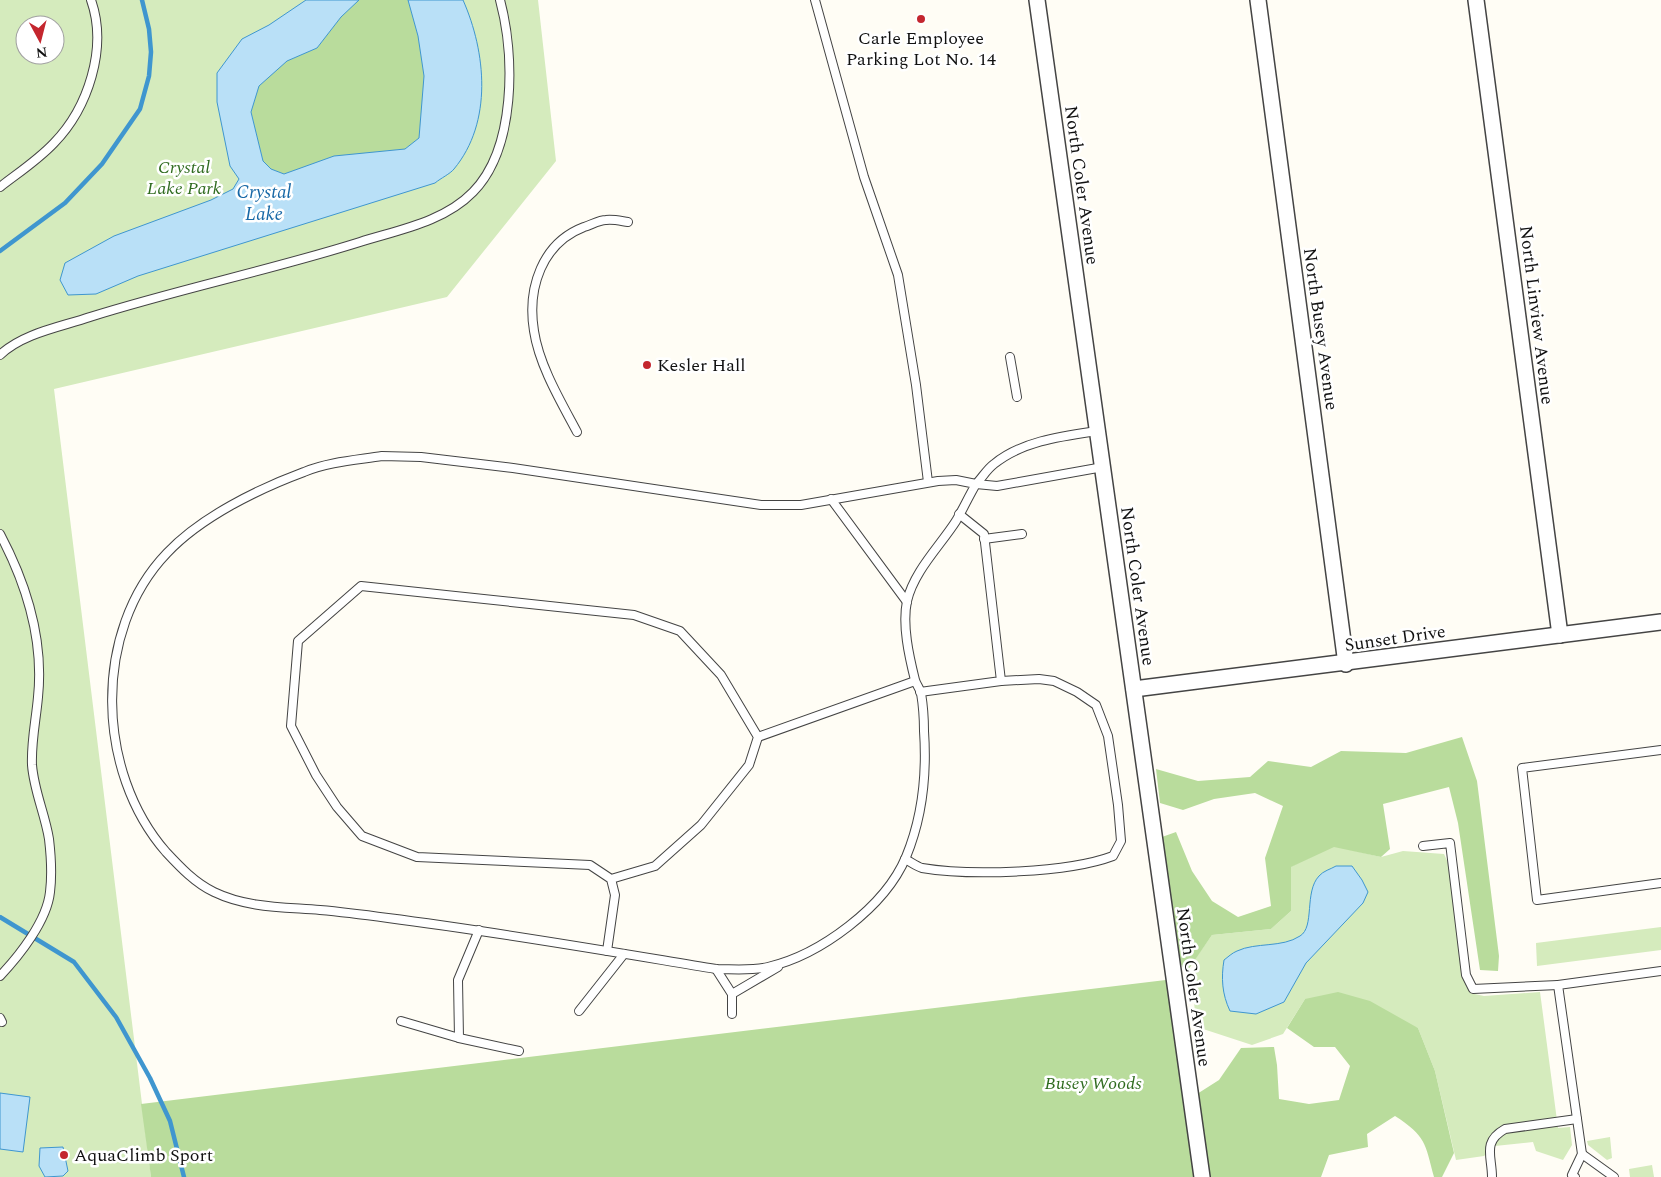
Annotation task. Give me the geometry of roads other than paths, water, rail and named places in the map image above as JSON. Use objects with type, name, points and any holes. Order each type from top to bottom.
[{"type":"street","name":"North Coler Avenue","points":[[1037,0],[1202,1177]]},
{"type":"street","name":"North Busey Avenue","points":[[1258,0],[1346,664]]},
{"type":"street","name":"North Linview Avenue","points":[[1476,0],[1560,635]]},
{"type":"street","name":"Sunset Drive","points":[[1134,689],[1346,664],[1661,622]]},
{"type":"lane","points":[[0,187],[54,143],[77,112],[88,88],[97,44],[96,21],[91,0]]},
{"type":"lane","points":[[0,355],[18,343],[61,326],[120,308],[297,262],[429,220],[453,208],[480,184],[490,168],[499,144],[506,114],[509,85],[509,45],[500,0]]},
{"type":"lane","points":[[815,0],[864,177],[898,275],[915,378],[928,482]]},
{"type":"lane","points":[[577,432],[552,386],[534,333],[532,308],[534,288],[547,256],[563,238],[605,220],[628,222]]},
{"type":"lane","points":[[1010,357],[1017,397]]},
{"type":"lane","points":[[732,994],[792,959],[816,948],[860,918],[883,892],[905,859],[919,818],[923,795],[924,731],[920,692],[915,681],[908,643],[907,602],[919,575],[959,514],[976,484],[994,464],[1024,448],[1056,438],[1098,431]]},
{"type":"lane","points":[[792,959],[768,967],[747,970],[716,969],[479,930],[335,911],[257,905],[232,900],[203,886],[177,864],[159,844],[132,798],[121,769],[115,739],[114,691],[118,651],[128,614],[148,576],[167,553],[210,517],[306,471],[382,456],[421,457],[513,468],[760,505],[801,504],[928,482],[956,480],[997,486],[1103,467]]},
{"type":"lane","points":[[831,499],[907,602]]},
{"type":"lane","points":[[959,514],[984,534],[1002,681]]},
{"type":"lane","points":[[0,534],[24,586],[38,640],[40,668],[32,765],[36,795],[48,839],[50,869],[50,894],[41,917],[18,956],[0,976]]},
{"type":"lane","points":[[984,539],[1022,534]]},
{"type":"lane","points":[[607,951],[615,896],[611,879],[590,865],[417,857],[362,836],[337,807],[316,775],[291,726],[298,641],[361,586],[634,615],[680,632],[721,675],[758,737],[749,764],[701,825],[655,866],[611,879]]},
{"type":"lane","points":[[905,859],[920,867],[984,873],[1083,865],[1113,856],[1121,841],[1108,736],[1096,705],[1077,692],[1054,681],[1039,679],[1002,681],[920,692]]},
{"type":"lane","points":[[758,737],[915,681]]},
{"type":"lane","points":[[1661,750],[1522,768],[1537,900],[1661,883]]},
{"type":"lane","points":[[1423,846],[1450,843],[1466,975],[1473,989],[1558,985],[1661,971]]},
{"type":"lane","points":[[459,1038],[458,980],[479,930]]},
{"type":"lane","points":[[578,1011],[624,954]]},
{"type":"lane","points":[[716,969],[732,994],[732,1014]]},
{"type":"lane","points":[[1558,985],[1582,1154],[1572,1175],[1575,1177]]},
{"type":"lane","points":[[400,1021],[459,1038],[519,1050]]},
{"type":"lane","points":[[1492,1177],[1490,1146],[1496,1135],[1505,1129],[1577,1119]]},
{"type":"lane","points":[[1582,1154],[1614,1177]]},
{"type":"water","name":"Crystal Lake","points":[[306,0],[359,0],[341,17],[317,48],[287,61],[259,86],[251,112],[263,161],[271,169],[284,174],[334,156],[405,149],[419,138],[424,76],[418,36],[408,0],[463,0],[477,42],[482,86],[480,109],[475,130],[467,150],[454,169],[435,183],[138,276],[96,294],[68,295],[60,280],[65,263],[114,236],[211,200],[233,189],[239,179],[230,166],[217,102],[217,73],[242,39],[269,25]]},
{"type":"water","points":[[1336,866],[1352,866],[1368,892],[1363,903],[1306,963],[1284,1002],[1256,1014],[1230,1011],[1223,986],[1224,960],[1244,948],[1277,944],[1300,936],[1305,931],[1307,925],[1314,883],[1321,874]]},
{"type":"water","points":[[0,1093],[30,1097],[23,1152],[0,1149]]},
{"type":"water","points":[[63,1147],[68,1171],[63,1176],[45,1177],[39,1166],[40,1148]]},
{"type":"waterway","points":[[0,251],[65,203],[102,164],[140,109],[149,76],[151,52],[149,29],[142,0]]},
{"type":"waterway","points":[[0,917],[74,962],[116,1017],[150,1078],[170,1121],[184,1177]]},
{"type":"place","name":"Carle Employee Parking Lot No. 14","points":[[921,19]]},
{"type":"place","name":"Kesler Hall","points":[[647,365]]},
{"type":"place","name":"AquaClimb Sport","points":[[64,1155]]},
{"type":"park label","name":"Crystal Lake Park","points":[[184,177]]},
{"type":"park label","name":"Busey Woods","points":[[1093,1083]]}]
